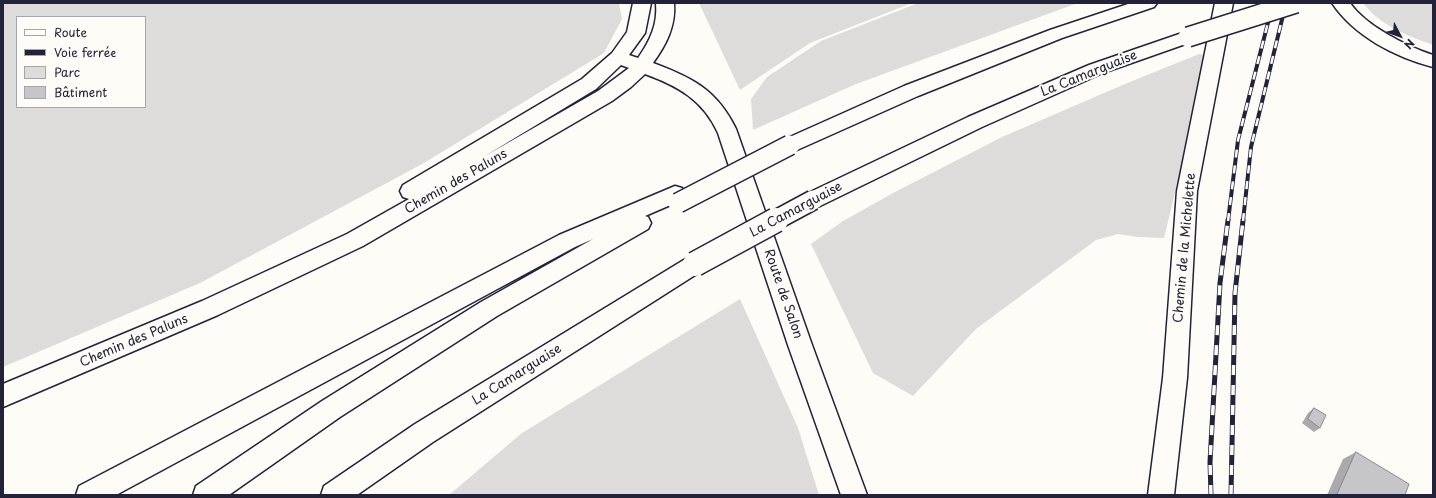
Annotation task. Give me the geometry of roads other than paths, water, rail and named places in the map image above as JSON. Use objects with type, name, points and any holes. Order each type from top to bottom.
[{"type":"main road","points":[[618,57],[636,33],[642,3]]},
{"type":"main road","points":[[640,66],[656,45],[663,26],[666,8],[665,3]]},
{"type":"main road","points":[[89,495],[567,241],[676,198],[918,88],[1056,34],[1148,3]]},
{"type":"main road","name":"Chemin de la Michelette","points":[[1161,495],[1175,378],[1187,191],[1224,3]]},
{"type":"main road","name":"La Camarguaise","points":[[334,495],[424,433],[695,264],[813,200],[975,122],[1096,69],[1188,37],[1296,3]]},
{"type":"main road","points":[[1341,3],[1355,20],[1386,42],[1433,61]]},
{"type":"main road","name":"Route de Salon","points":[[618,57],[688,86],[709,101],[719,115],[728,133],[800,345],[854,495]]},
{"type":"main road","name":"Chemin des Paluns","points":[[3,396],[210,308],[355,240],[548,119],[618,57]]},
{"type":"main road","name":"Chemin des Paluns","points":[[548,119],[605,96],[631,77],[640,66]]},
{"type":"main road","points":[[206,495],[331,409],[489,309],[615,236],[676,198]]},
{"type":"railway","points":[[1228,221],[1238,140],[1273,3]]},
{"type":"railway","points":[[1243,221],[1251,147],[1286,3]]},
{"type":"railway","points":[[1211,495],[1210,462],[1220,283],[1228,220]]},
{"type":"railway","points":[[1231,495],[1235,293],[1243,220]]}]
